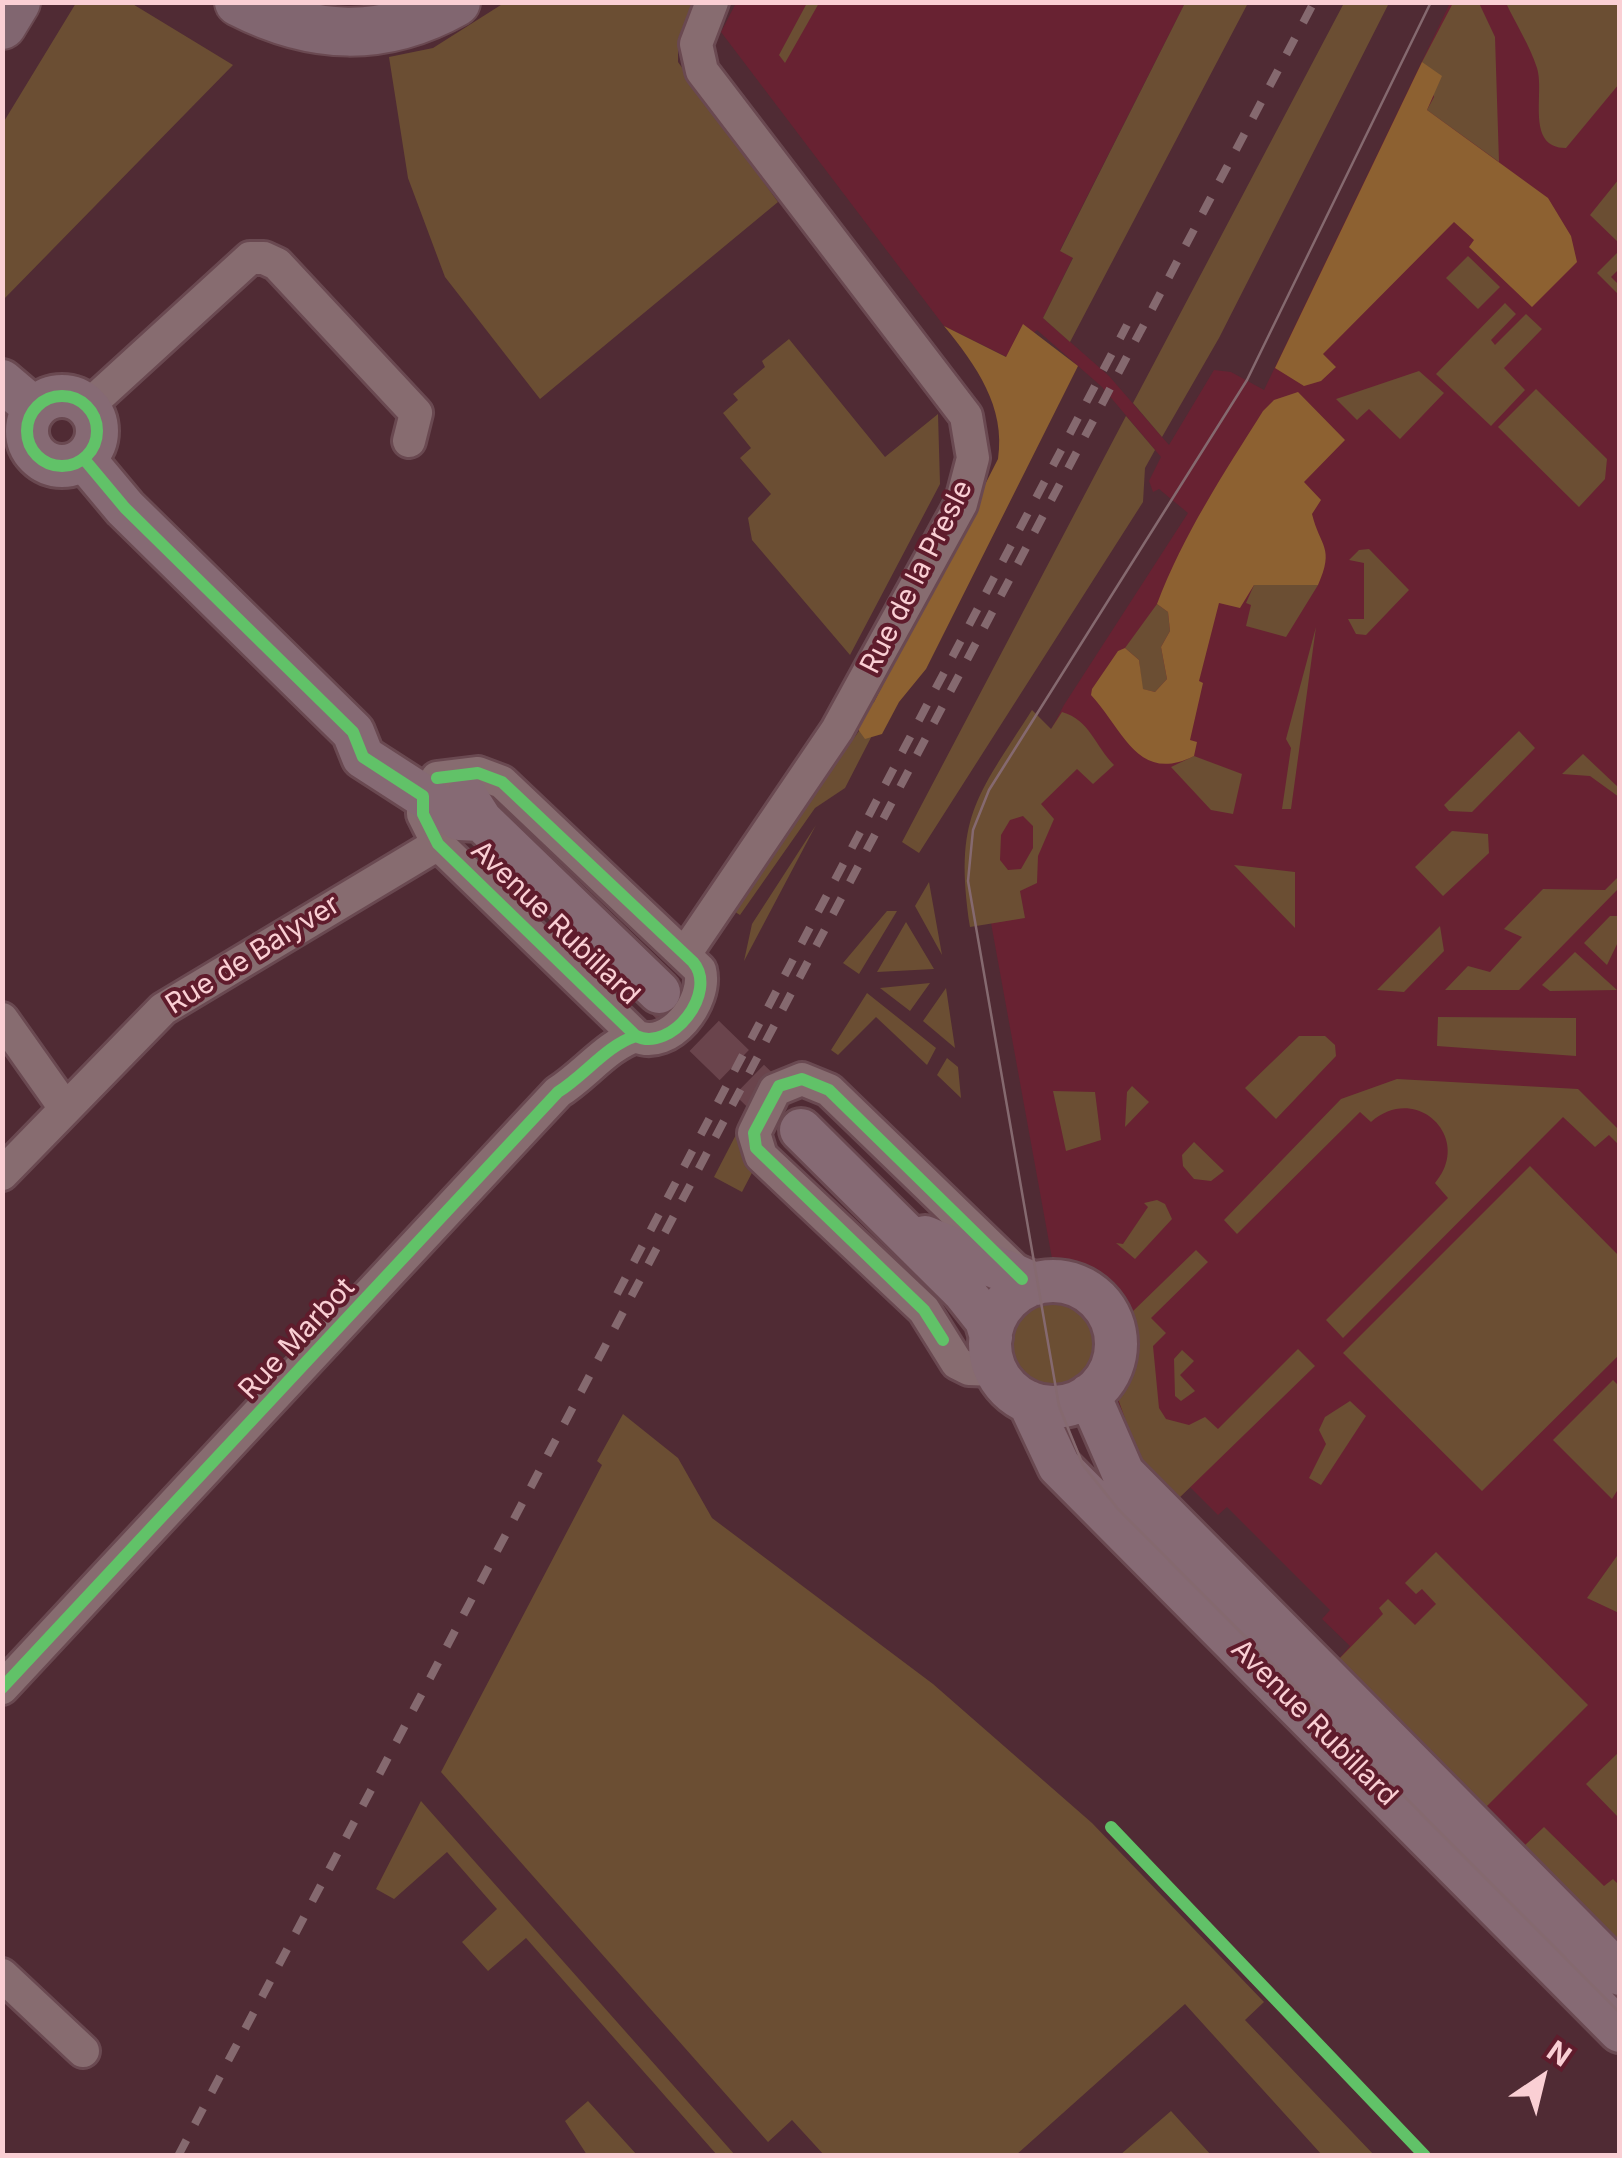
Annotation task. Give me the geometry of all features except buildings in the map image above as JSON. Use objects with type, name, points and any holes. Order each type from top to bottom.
[{"type":"highway","points":[[2,25],[16,2]]},
{"type":"highway","points":[[239,2],[268,18],[326,32],[381,31],[421,22],[456,2]]},
{"type":"main road","points":[[2,381],[35,408]]},
{"type":"main road","points":[[67,396],[87,407],[97,428],[92,450],[84,459],[74,464],[51,465],[33,451],[27,430],[35,408],[44,401],[67,396]]},
{"type":"main road","name":"Avenue Rubillard","points":[[84,459],[125,508],[353,732],[372,733],[430,787],[472,802],[481,820],[659,992]]},
{"type":"main road","name":"Avenue Rubillard","points":[[801,1130],[963,1291],[986,1320],[993,1353],[1010,1389],[1029,1402],[1058,1466],[1620,2031]]},
{"type":"main road","name":"Avenue Rubillard","points":[[886,1213],[934,1242],[1028,1281],[1074,1284],[1099,1301],[1110,1318],[1115,1356],[1102,1382],[1089,1395],[1123,1473],[1620,1974]]},
{"type":"main road","points":[[993,1353],[1008,1299],[1028,1281]]},
{"type":"main road","points":[[1029,1402],[1058,1406],[1089,1395]]},
{"type":"street","name":"Rue de la Presle","points":[[686,954],[837,730],[962,504],[974,458],[966,416],[702,71],[696,44],[712,2]]},
{"type":"street","points":[[87,407],[250,258],[264,258],[277,264],[416,413],[409,441]]},
{"type":"street","points":[[430,787],[478,772],[502,782],[686,954]]},
{"type":"street","name":"Avenue Rubillard","points":[[430,787],[423,814],[438,844],[636,1036],[651,1041],[666,1037],[695,1004],[702,978],[686,954]]},
{"type":"street","name":"Rue de Balyver","points":[[2,1174],[163,1009],[438,844]]},
{"type":"street","points":[[2,1018],[65,1108]]},
{"type":"street","name":"Rue Marbot","points":[[2,1688],[558,1092],[588,1073],[619,1042],[636,1036]]},
{"type":"street","name":"Avenue Rubillard","points":[[993,1353],[970,1370],[957,1363],[924,1310],[761,1156],[754,1132],[775,1090],[802,1079],[829,1090],[1028,1281]]},
{"type":"street","points":[[2,1975],[83,2051]]},
{"type":"shaded area","points":[[76,3],[131,3],[233,65],[3,300],[3,123]]},
{"type":"shaded area","points":[[504,3],[693,3],[678,39],[678,62],[778,202],[540,399],[445,277],[408,178],[389,57],[433,48]]},
{"type":"shaded area","points":[[736,3],[1185,3],[1060,250],[1073,257],[1043,318],[1109,376],[1169,445],[1214,370],[1231,372],[1264,390],[1450,3],[1619,3],[1619,1942],[1337,1661],[1350,1646],[1322,1619],[1330,1610],[1227,1507],[1218,1515],[1190,1487],[1176,1501],[1127,1416],[1122,1415],[1116,1393],[1128,1371],[1133,1347],[1132,1328],[1119,1299],[1091,1274],[1053,1264],[991,923],[986,875],[989,848],[1064,705],[1188,513],[1159,489],[1153,492],[1149,481],[1161,457],[1102,387],[1037,330],[1007,357],[944,326],[721,32]]},
{"type":"shaded area","points":[[807,3],[819,3],[785,63],[779,55]]},
{"type":"shaded area","points":[[1185,3],[1248,3],[1070,342],[1043,318],[1073,258],[1060,251]]},
{"type":"shaded area","points":[[1344,3],[1389,3],[1219,338],[1162,437],[1133,403]]},
{"type":"shaded area","points":[[1453,3],[1479,3],[1495,37],[1499,162],[1427,110],[1434,97],[1422,62]]},
{"type":"shaded area","points":[[1506,3],[1619,3],[1619,84],[1566,148],[1553,146],[1545,139],[1539,117],[1537,68]]},
{"type":"shaded area","points":[[1422,62],[1442,76],[1427,110],[1548,198],[1571,236],[1577,262],[1532,307],[1469,247],[1474,240],[1454,222],[1323,354],[1336,367],[1321,381],[1304,386],[1275,368]]},
{"type":"shaded area","points":[[1619,179],[1619,243],[1590,215]]},
{"type":"shaded area","points":[[1619,251],[1619,269],[1611,277],[1619,285],[1619,295],[1597,273]]},
{"type":"shaded area","points":[[1468,256],[1500,287],[1478,309],[1446,278]]},
{"type":"shaded area","points":[[1505,303],[1516,314],[1491,340],[1495,345],[1526,314],[1542,329],[1504,368],[1525,390],[1491,426],[1436,374]]},
{"type":"shaded area","points":[[1023,324],[1078,366],[926,669],[899,702],[882,734],[865,739],[855,725],[856,717],[874,702],[998,459],[993,404],[967,356],[944,326],[1006,357]]},
{"type":"shaded area","points":[[789,339],[885,457],[938,414],[940,484],[850,655],[752,540],[748,518],[771,494],[740,458],[751,448],[723,413],[738,400],[733,394],[765,367],[762,361]]},
{"type":"shaded area","points":[[1419,371],[1444,393],[1400,439],[1369,409],[1357,420],[1336,399]]},
{"type":"shaded area","points":[[1536,389],[1607,459],[1605,479],[1579,507],[1498,427]]},
{"type":"shaded area","points":[[1298,392],[1345,440],[1304,482],[1321,500],[1312,514],[1326,555],[1318,585],[1254,585],[1240,608],[1219,603],[1199,681],[1203,683],[1190,740],[1197,742],[1194,756],[1175,763],[1146,758],[1123,738],[1091,695],[1092,689],[1118,651],[1125,648],[1139,660],[1143,689],[1155,692],[1167,679],[1161,647],[1170,631],[1168,612],[1157,604],[1167,578],[1205,505],[1263,411],[1274,400]]},
{"type":"shaded area","points":[[1126,416],[1155,450],[1145,468],[1143,502],[919,853],[902,842]]},
{"type":"shaded area","points":[[1369,549],[1409,590],[1366,635],[1356,634],[1348,619],[1364,619],[1364,563],[1349,560],[1359,550]]},
{"type":"shaded area","points":[[1254,585],[1318,585],[1286,637],[1246,626],[1251,605],[1246,603]]},
{"type":"shaded area","points":[[1157,604],[1168,612],[1170,631],[1161,647],[1167,679],[1155,692],[1142,689],[1139,660],[1125,648]]},
{"type":"shaded area","points":[[1316,627],[1291,809],[1282,809],[1291,748],[1286,739]]},
{"type":"shaded area","points":[[915,652],[845,788],[815,808],[740,915],[732,910]]},
{"type":"shaded area","points":[[1032,710],[1051,729],[1062,712],[1079,721],[1114,765],[1093,784],[1077,769],[1041,804],[1054,819],[1038,856],[1037,883],[1020,891],[1025,918],[970,927],[965,860],[974,811],[983,789]],"holes":[[[1023,816],[1033,826],[1033,848],[1021,869],[1008,870],[1000,860],[1001,835],[1010,820]]]},
{"type":"shaded area","points":[[1519,731],[1535,748],[1472,812],[1449,811],[1444,805]]},
{"type":"shaded area","points":[[1583,754],[1619,788],[1619,797],[1590,776],[1562,774]]},
{"type":"shaded area","points":[[1194,756],[1242,774],[1233,814],[1211,810],[1171,767]]},
{"type":"shaded area","points":[[816,825],[744,961],[752,924]]},
{"type":"shaded area","points":[[1452,831],[1488,834],[1489,853],[1443,896],[1415,867]]},
{"type":"shaded area","points":[[1234,865],[1295,872],[1295,928]]},
{"type":"shaded area","points":[[1619,876],[1619,888],[1519,990],[1445,990],[1468,966],[1490,972],[1522,937],[1504,929],[1543,889],[1605,890]]},
{"type":"shaded area","points":[[929,882],[942,955],[915,906]]},
{"type":"shaded area","points":[[887,911],[897,911],[859,974],[843,963]]},
{"type":"shaded area","points":[[1610,916],[1619,916],[1619,940],[1607,965],[1584,943]]},
{"type":"shaded area","points":[[906,922],[934,969],[877,972]]},
{"type":"shaded area","points":[[1440,926],[1444,951],[1404,992],[1377,990]]},
{"type":"shaded area","points":[[1575,952],[1617,990],[1550,991],[1542,985]]},
{"type":"shaded area","points":[[930,983],[910,1011],[880,988]]},
{"type":"shaded area","points":[[946,988],[955,1048],[923,1021]]},
{"type":"shaded area","points":[[867,993],[936,1048],[927,1065],[876,1017],[838,1055],[831,1050]]},
{"type":"shaded area","points":[[1438,1017],[1576,1018],[1576,1056],[1437,1046]]},
{"type":"shaded area","points":[[1299,1036],[1325,1036],[1335,1045],[1336,1056],[1276,1119],[1245,1088]]},
{"type":"shaded area","points":[[947,1058],[958,1067],[961,1098],[937,1075]]},
{"type":"shaded area","points":[[1397,1079],[1578,1089],[1619,1130],[1619,1145],[1609,1135],[1595,1147],[1563,1117],[1343,1338],[1326,1320],[1448,1198],[1435,1183],[1445,1166],[1448,1149],[1444,1133],[1434,1121],[1405,1108],[1388,1111],[1371,1122],[1360,1112],[1237,1234],[1224,1220],[1341,1099]]},
{"type":"shaded area","points":[[1132,1086],[1149,1102],[1125,1127],[1127,1092]]},
{"type":"shaded area","points":[[1053,1091],[1095,1092],[1101,1140],[1066,1151]]},
{"type":"shaded area","points":[[740,1127],[740,1145],[755,1167],[742,1192],[714,1177]]},
{"type":"shaded area","points":[[1194,1142],[1224,1171],[1211,1181],[1194,1179],[1183,1166],[1182,1155]]},
{"type":"shaded area","points":[[1530,1166],[1619,1256],[1619,1355],[1482,1491],[1343,1353]]},
{"type":"shaded area","points":[[1157,1200],[1165,1204],[1172,1219],[1135,1259],[1116,1243],[1123,1244],[1148,1207],[1144,1203]]},
{"type":"shaded area","points":[[1196,1250],[1208,1262],[1151,1318],[1166,1333],[1153,1346],[1159,1408],[1166,1419],[1189,1425],[1205,1417],[1218,1429],[1298,1349],[1315,1366],[1176,1501],[1141,1464],[1116,1393],[1132,1359],[1128,1316]]},
{"type":"shaded area","points":[[1045,1302],[1061,1302],[1077,1309],[1088,1320],[1095,1344],[1092,1360],[1083,1374],[1061,1386],[1045,1386],[1029,1379],[1018,1368],[1011,1352],[1011,1336],[1018,1320],[1029,1309]]},
{"type":"shaded area","points":[[1182,1350],[1194,1361],[1180,1375],[1195,1391],[1181,1401],[1175,1396],[1174,1359]]},
{"type":"shaded area","points":[[1613,1380],[1619,1386],[1620,1486],[1612,1499],[1553,1440]]},
{"type":"shaded area","points":[[1350,1401],[1366,1416],[1321,1485],[1309,1478],[1326,1444],[1319,1430],[1325,1417]]},
{"type":"shaded area","points":[[623,1414],[678,1458],[712,1518],[933,1684],[1092,1823],[1264,2002],[1245,2020],[1374,2155],[1322,2155],[1185,2004],[1016,2155],[824,2155],[792,2120],[768,2142],[441,1772],[602,1465],[597,1461]]},
{"type":"shaded area","points":[[1436,1552],[1588,1705],[1485,1808],[1337,1661],[1383,1614],[1379,1608],[1388,1599],[1415,1625],[1436,1604],[1422,1589],[1416,1594],[1405,1583]]},
{"type":"shaded area","points":[[1617,1556],[1620,1559],[1619,1613],[1587,1598]]},
{"type":"shaded area","points":[[1619,1752],[1619,1818],[1586,1784]]},
{"type":"shaded area","points":[[421,1801],[735,2155],[717,2155],[526,1938],[488,1971],[462,1942],[497,1909],[447,1852],[394,1899],[376,1889]]},
{"type":"shaded area","points":[[1544,1827],[1604,1886],[1613,1879],[1619,1885],[1619,1942],[1523,1847]]},
{"type":"shaded area","points":[[588,2101],[637,2155],[587,2155],[565,2121]]},
{"type":"shaded area","points":[[1171,2111],[1211,2155],[1120,2155]]},
{"type":"tunnel","points":[[659,992],[801,1130]]},
{"type":"tram line","points":[[1431,2],[1247,380],[989,790],[973,830],[968,881],[1059,1406],[1083,1465],[1118,1509],[1620,2013]]},
{"type":"railway","points":[[178,2156],[1314,2]]},
{"type":"railway","points":[[617,1294],[1127,325]]},
{"type":"cycle path","points":[[62,396],[87,406],[97,431],[87,456],[62,466],[37,456],[27,431],[37,406],[62,396]]},
{"type":"cycle path","points":[[84,459],[125,508],[353,732],[363,757],[423,796],[423,814],[438,844],[636,1036],[650,1039],[676,1028],[696,1003],[700,989],[693,962],[502,782],[478,773],[437,778]]},
{"type":"cycle path","points":[[2,1688],[558,1092],[615,1046],[636,1036]]},
{"type":"cycle path","points":[[943,1340],[924,1310],[756,1148],[754,1133],[779,1086],[802,1079],[829,1090],[1022,1279]]},
{"type":"cycle path","points":[[1111,1827],[1425,2156]]}]
